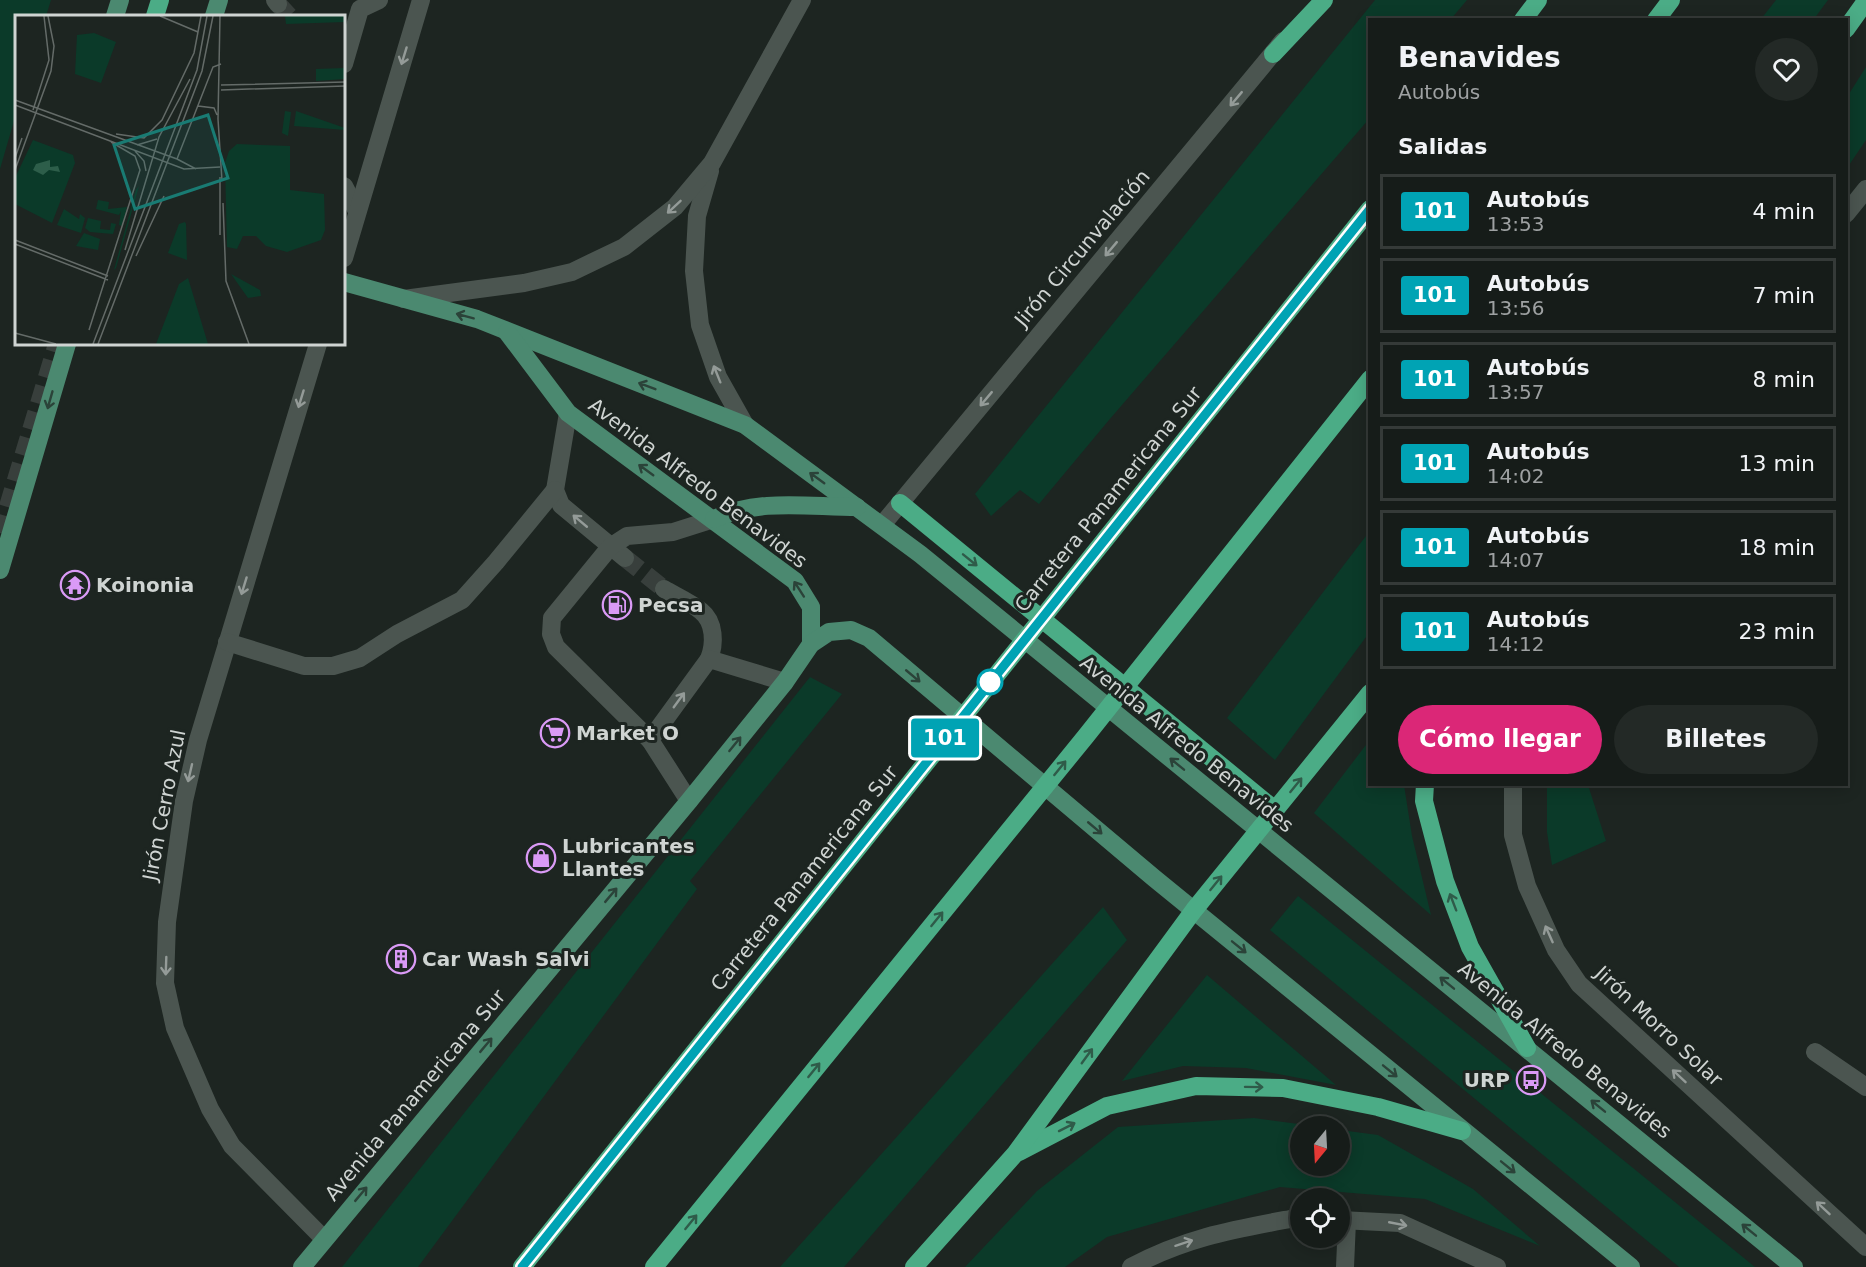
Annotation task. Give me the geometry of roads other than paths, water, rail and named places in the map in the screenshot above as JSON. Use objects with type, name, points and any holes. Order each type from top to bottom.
[{"type":"highway","points":[[155,15],[160,0]]},
{"type":"highway","points":[[1273,54],[1324,0]]},
{"type":"highway","points":[[1524,18],[1538,0]]},
{"type":"highway","points":[[1658,18],[1671,0]]},
{"type":"highway","points":[[1848,26],[1866,1]]},
{"type":"highway","name":"Carretera Panamericana Sur","points":[[522,1267],[1368,211]]},
{"type":"highway","points":[[654,1267],[1086,736],[1368,383]]},
{"type":"highway","points":[[900,503],[1275,810]]},
{"type":"highway","points":[[914,1267],[1015,1154],[1194,910],[1368,695]]},
{"type":"highway","points":[[1425,786],[1424,801],[1445,881],[1470,947],[1527,1048]]},
{"type":"highway","points":[[1015,1154],[1107,1106],[1196,1086],[1284,1088],[1378,1107],[1462,1131]]},
{"type":"main road","points":[[115,15],[120,0]]},
{"type":"main road","points":[[214,15],[219,0]]},
{"type":"main road","name":"Avenida Alfredo Benavides","points":[[345,282],[477,319],[745,425],[939,569],[1794,1267]]},
{"type":"main road","name":"Avenida Alfredo Benavides","points":[[507,331],[568,412],[795,581],[811,607],[811,644]]},
{"type":"main road","points":[[0,570],[67,345]]},
{"type":"main road","points":[[714,519],[729,512],[775,504],[857,507]]},
{"type":"main road","points":[[811,644],[829,632],[851,630],[868,638],[1154,878],[1631,1267]]},
{"type":"main road","name":"Avenida Panamericana Sur","points":[[302,1267],[689,801],[785,682],[811,644]]},
{"type":"street","points":[[345,61],[360,9],[379,0]]},
{"type":"street","points":[[345,254],[421,0]]},
{"type":"street","points":[[404,299],[524,283],[572,272],[624,247],[675,207],[712,163],[802,0]]},
{"type":"street","name":"Jirón Circunvalación","points":[[882,525],[1316,0]]},
{"type":"street","points":[[712,163],[697,216],[694,271],[700,325],[718,377],[745,425]]},
{"type":"street","points":[[345,188],[357,211]]},
{"type":"street","points":[[1848,212],[1866,189]]},
{"type":"street","name":"Jirón Cerro Azul","points":[[318,345],[198,740],[184,801],[167,922],[165,983],[175,1028],[191,1070],[232,1146],[324,1239]]},
{"type":"street","points":[[227,642],[304,666],[333,666],[360,658],[397,634],[462,600],[555,490],[568,412]]},
{"type":"street","points":[[555,490],[561,506],[625,558]]},
{"type":"street","points":[[689,801],[650,740],[556,647],[550,634],[552,618],[610,547],[627,536],[673,532],[714,519]]},
{"type":"street","points":[[650,740],[709,659],[714,647],[712,632],[703,612],[664,589]]},
{"type":"street","points":[[709,659],[785,682]]},
{"type":"street","name":"Jirón Morro Solar","points":[[1513,786],[1513,835],[1527,886],[1556,950],[1579,984],[1866,1247]]},
{"type":"street","points":[[1815,1052],[1866,1087]]},
{"type":"street","points":[[1131,1267],[1161,1251],[1219,1232],[1290,1219]]},
{"type":"street","points":[[1350,1220],[1400,1222],[1497,1267]]},
{"type":"street","points":[[1344,1248],[1345,1267]]},
{"type":"tunnel","points":[[278,4],[288,15]]},
{"type":"tunnel","points":[[0,533],[57,345]]},
{"type":"tunnel","points":[[625,558],[664,589]]},
{"type":"place","name":"Koinonia","points":[[75,585]]},
{"type":"place","name":"Pecsa","points":[[617,605]]},
{"type":"place","name":"Market O","points":[[555,733]]},
{"type":"place","name":"Lubricantes Llantes","points":[[541,858]]},
{"type":"place","name":"Car Wash Salvi","points":[[401,959]]},
{"type":"place","name":"URP","points":[[1531,1080]]}]
